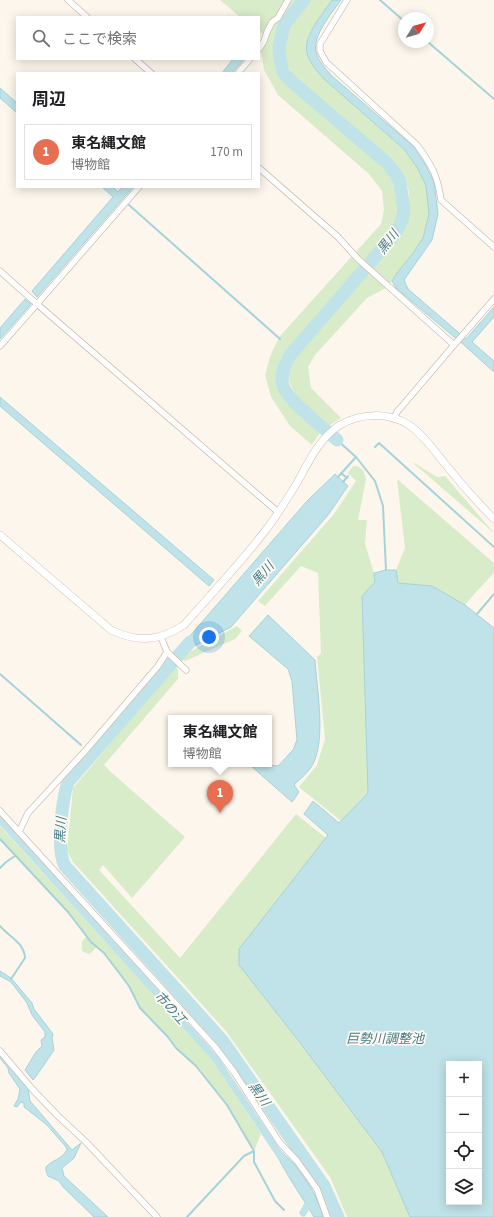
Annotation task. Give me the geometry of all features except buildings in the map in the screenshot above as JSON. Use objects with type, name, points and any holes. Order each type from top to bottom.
[{"type":"street","points":[[68,0],[87,16]]},
{"type":"street","points":[[260,47],[272,22],[278,18],[288,0]]},
{"type":"street","points":[[348,0],[320,44],[320,51],[326,62],[417,145],[429,161],[439,183],[441,200],[494,247]]},
{"type":"street","points":[[136,60],[150,72]]},
{"type":"street","points":[[239,72],[249,60]]},
{"type":"street","points":[[260,169],[338,237],[375,275],[456,343]]},
{"type":"street","points":[[0,346],[138,188]]},
{"type":"street","points":[[0,271],[278,512]]},
{"type":"street","points":[[394,419],[397,412],[494,299]]},
{"type":"street","points":[[0,535],[111,630],[122,636],[145,639],[161,637],[184,625],[240,562],[266,530],[317,449],[325,439],[339,426],[352,420],[368,415],[380,416],[394,419],[409,425],[423,438],[478,503],[494,519]]},
{"type":"street","points":[[161,637],[167,652],[186,670]]},
{"type":"street","points":[[19,832],[28,812],[86,750],[158,666],[167,652]]},
{"type":"street","points":[[0,811],[215,1047],[234,1072],[280,1143],[297,1161],[317,1190],[327,1217]]},
{"type":"street","points":[[0,1051],[38,1095],[86,1142],[157,1217]]},
{"type":"green space","points":[[220,0],[298,0],[280,25],[276,45],[279,66],[287,81],[386,168],[397,184],[401,209],[393,231],[285,352],[279,371],[279,382],[287,398],[321,431],[312,445],[290,426],[271,397],[265,375],[271,354],[280,336],[381,224],[384,210],[382,191],[369,174],[278,95],[264,70],[261,51],[268,35],[260,32],[260,16],[239,16]]},
{"type":"green space","points":[[308,0],[332,0],[311,31],[307,43],[324,79],[405,150],[418,169],[426,186],[429,214],[423,238],[392,281],[386,288],[367,298],[315,355],[308,367],[311,388],[341,418],[330,425],[296,395],[289,379],[288,371],[296,353],[400,235],[409,206],[409,192],[404,177],[392,162],[297,80],[286,64],[283,45],[289,26]]},
{"type":"green space","points":[[411,461],[437,477],[445,476],[494,533]]},
{"type":"green space","points":[[353,466],[357,466],[363,470],[366,479],[358,520],[367,520],[365,544],[375,581],[397,583],[396,570],[405,548],[397,479],[494,563],[494,573],[465,605],[455,630],[368,793],[341,821],[299,787],[317,765],[325,739],[317,657],[321,653],[318,573],[301,566],[265,606],[258,601],[334,514],[356,481],[348,473]]},
{"type":"green space","points":[[237,626],[242,631],[235,639],[185,661],[182,659],[186,654]]},
{"type":"green space","points":[[175,666],[178,669],[178,679],[104,765],[185,837],[132,898],[103,865],[99,870],[180,958],[296,814],[326,838],[291,882],[446,1133],[446,1205],[482,1205],[494,1217],[347,1217],[330,1177],[225,1030],[73,862],[67,850],[73,788]]},
{"type":"green space","points":[[0,826],[212,1059],[261,1134],[254,1151],[227,1105],[196,1066],[176,1048],[168,1037],[140,1008],[129,986],[104,953],[96,947],[89,954],[82,951],[82,943],[87,937],[68,912],[0,839]]},
{"type":"water","points":[[332,0],[341,0],[328,18],[317,39],[316,52],[318,59],[332,76],[413,146],[425,164],[434,182],[438,214],[432,240],[404,280],[408,289],[466,339],[494,307],[494,317],[472,342],[494,361],[494,372],[396,288],[392,281],[423,238],[429,214],[426,186],[418,169],[405,150],[324,79],[309,59],[306,49],[307,42],[318,19]]},
{"type":"water","points":[[232,60],[243,60],[233,72],[223,72]]},
{"type":"water","points":[[0,88],[16,102],[16,112],[0,98]]},
{"type":"water","points":[[103,188],[114,188],[118,192],[121,188],[132,188],[37,297],[32,291],[113,197]]},
{"type":"water","points":[[25,299],[31,304],[0,339],[0,328]]},
{"type":"water","points":[[0,397],[214,580],[209,586],[0,406]]},
{"type":"water","points":[[335,474],[348,486],[328,515],[231,627],[185,651],[181,656],[175,653],[307,501]]},
{"type":"water","name":"巨勢川調整池","points":[[386,570],[396,570],[398,583],[432,586],[465,605],[494,628],[494,1217],[410,1217],[382,1152],[298,1040],[239,965],[239,949],[328,835],[304,814],[313,801],[339,823],[368,793],[362,596],[375,582],[374,573]]},
{"type":"water","points":[[268,615],[315,660],[320,714],[319,741],[313,764],[307,773],[294,785],[299,792],[292,802],[252,767],[278,766],[293,750],[297,740],[292,681],[288,669],[249,636]]},
{"type":"water","points":[[0,971],[11,978],[32,1003],[34,1009],[53,1034],[52,1038],[54,1050],[33,1080],[25,1070],[36,1052],[42,1046],[41,1040],[45,1037],[45,1032],[32,1015],[27,1003],[11,982],[0,976]]},
{"type":"water","points":[[0,1054],[28,1088],[30,1101],[72,1150],[81,1143],[74,1158],[62,1168],[64,1176],[108,1217],[94,1217],[63,1187],[59,1181],[48,1176],[46,1167],[64,1154],[67,1150],[66,1147],[47,1125],[24,1107],[24,1103],[21,1102],[17,1107],[14,1106],[18,1099],[20,1089],[9,1073],[8,1068],[0,1058]]},
{"type":"water","points":[[278,1148],[294,1164],[307,1182],[315,1196],[323,1217],[314,1217],[279,1160],[275,1151]]},
{"type":"waterway","name":"黒川","points":[[304,0],[284,25],[279,47],[283,72],[291,81],[387,163],[400,182],[404,209],[402,221],[395,234],[291,354],[284,369],[282,382],[286,392],[299,407],[337,440]]},
{"type":"waterway","points":[[380,0],[398,16]]},
{"type":"waterway","points":[[434,47],[494,99]]},
{"type":"waterway","points":[[129,205],[280,339]]},
{"type":"waterway","points":[[337,440],[356,457],[338,477]]},
{"type":"waterway","points":[[375,447],[379,443],[494,547]]},
{"type":"waterway","points":[[356,457],[375,481],[383,506],[386,570]]},
{"type":"waterway","points":[[341,473],[347,478]]},
{"type":"waterway","points":[[343,482],[348,476]]},
{"type":"waterway","points":[[477,614],[494,594]]},
{"type":"waterway","name":"黒川","points":[[190,642],[68,782],[62,812],[60,837],[62,859],[65,866],[222,1040],[324,1186],[338,1217]]},
{"type":"waterway","points":[[0,674],[81,745]]},
{"type":"waterway","name":"市の江","points":[[0,820],[215,1058],[281,1157]]},
{"type":"waterway","points":[[0,839],[68,912],[91,942],[104,953],[129,986],[140,1008],[168,1037],[176,1048],[196,1066],[227,1105],[254,1151],[254,1162],[275,1201],[284,1210]]},
{"type":"waterway","points":[[0,868],[15,856]]},
{"type":"waterway","points":[[0,926],[16,940],[24,952],[25,958],[11,979]]},
{"type":"waterway","points":[[187,1217],[244,1156],[254,1151]]},
{"type":"waterway","name":"市の江","points":[[303,1213],[310,1200],[308,1197]]},
{"type":"place","name":"東名縄文館","points":[[220,813]]}]
